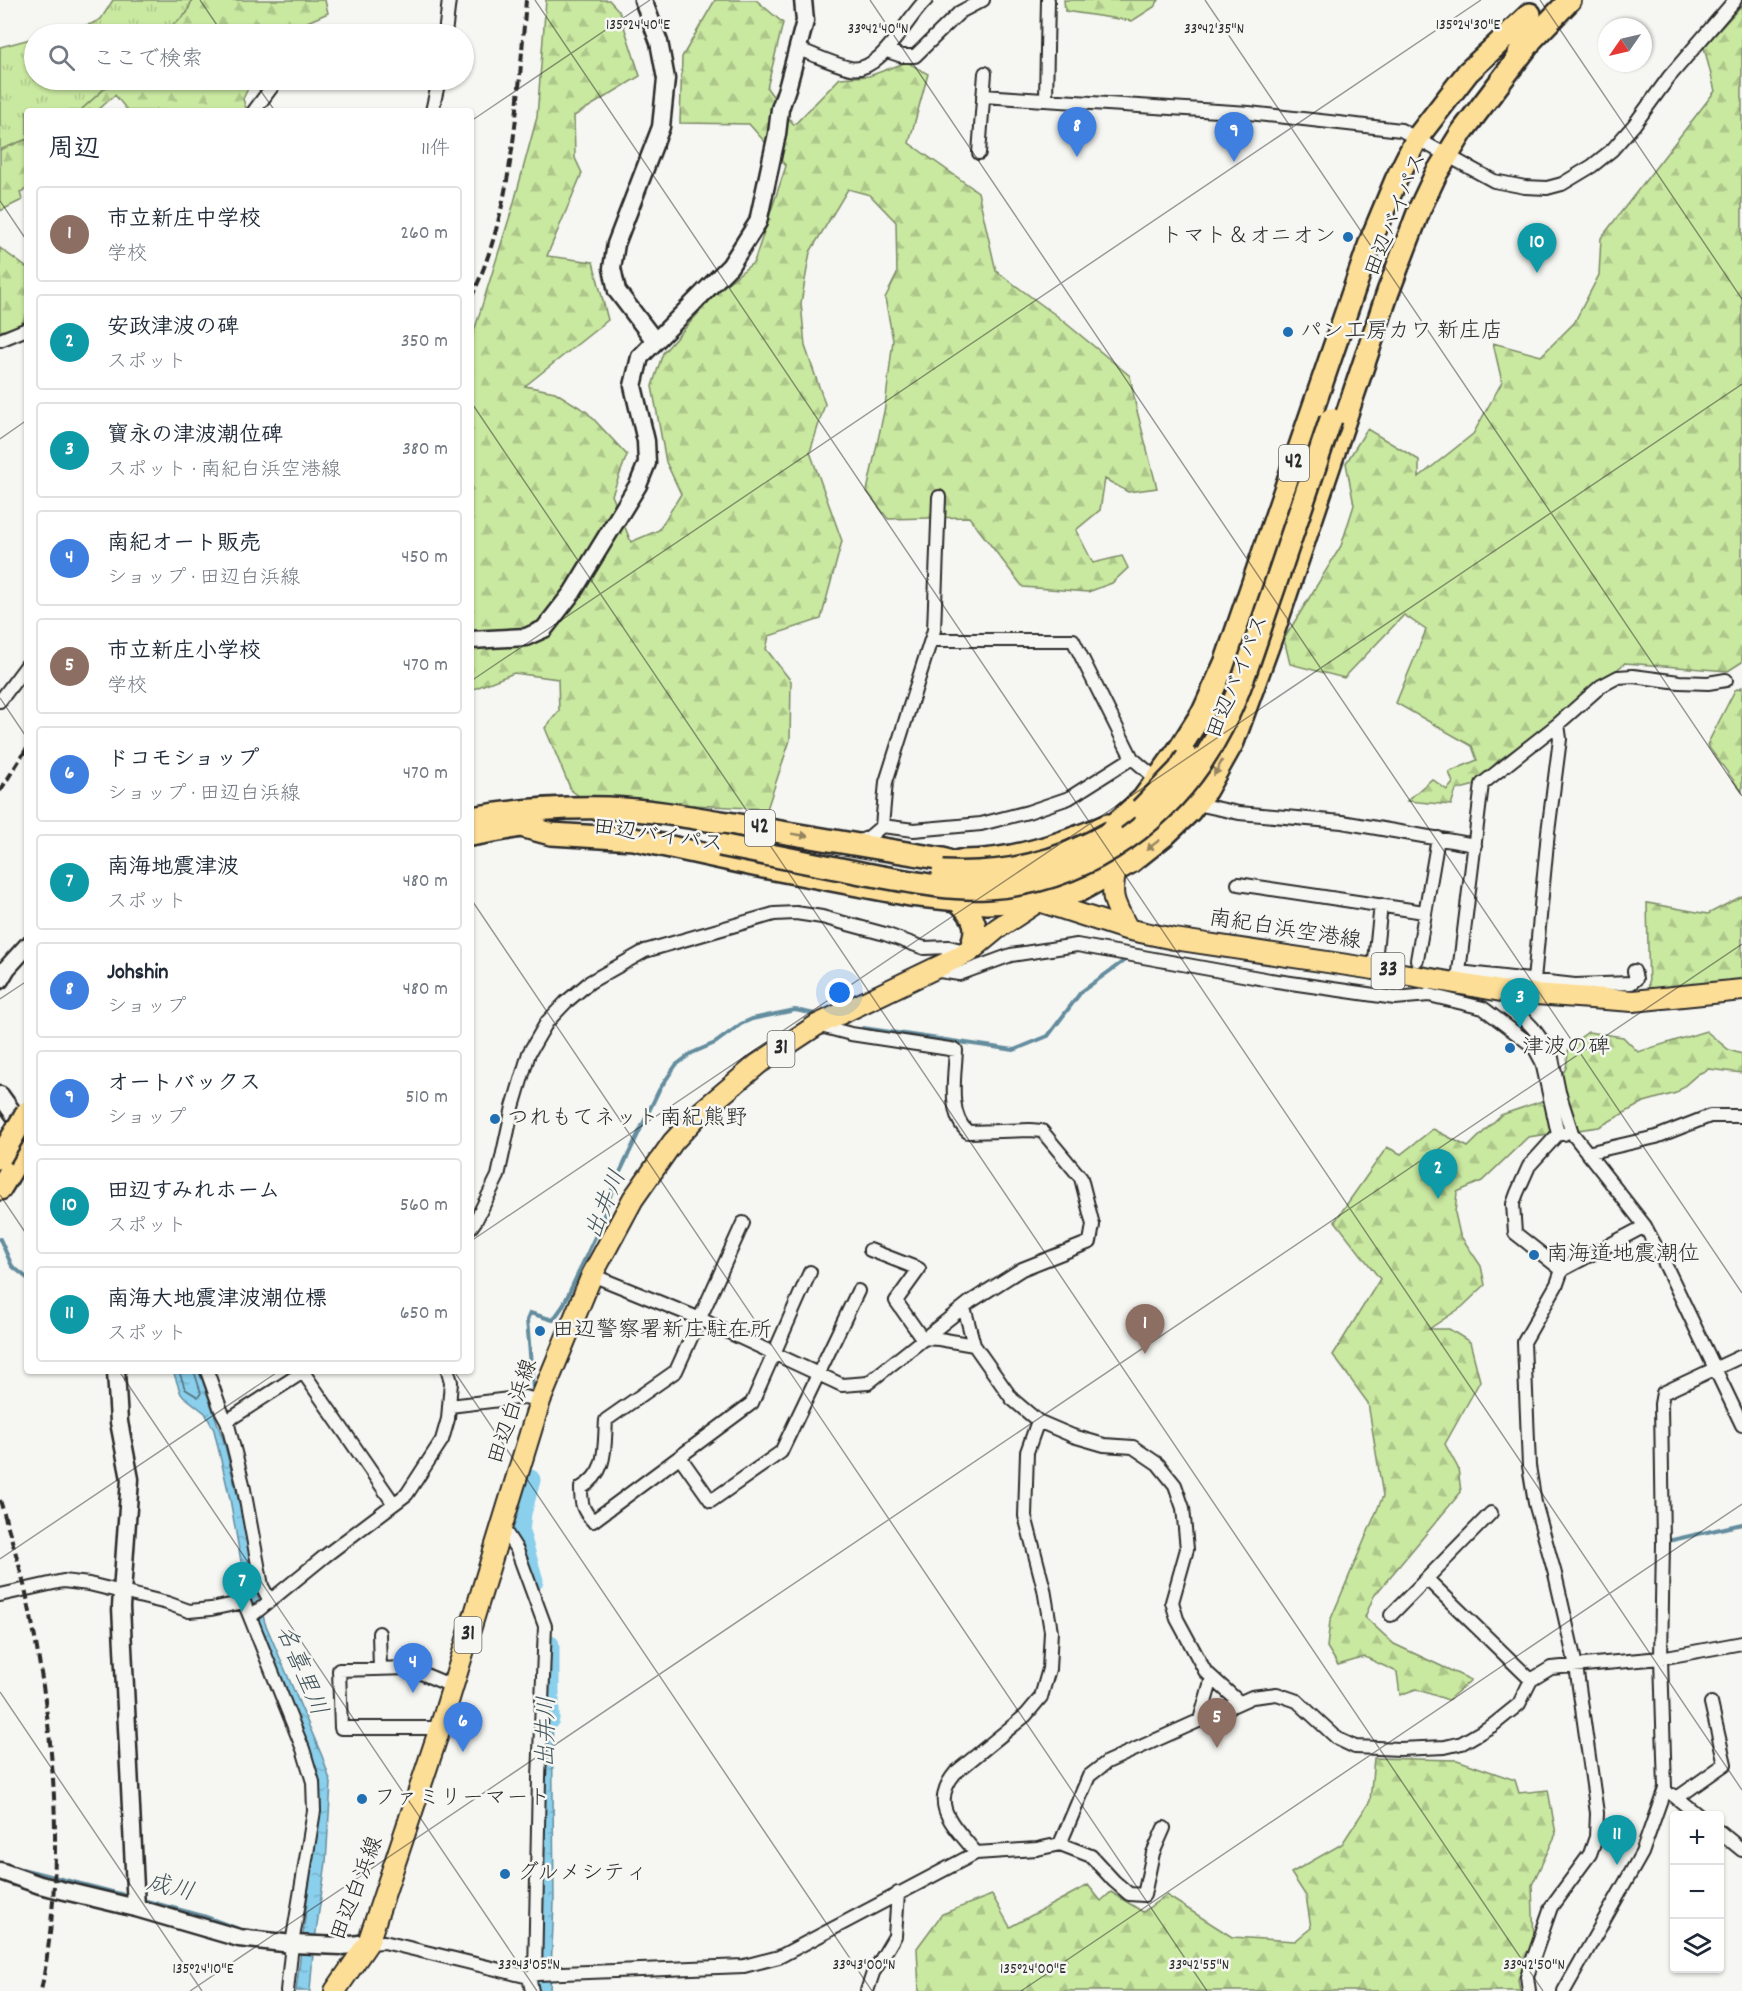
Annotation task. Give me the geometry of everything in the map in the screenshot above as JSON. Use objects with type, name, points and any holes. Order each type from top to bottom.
[{"type":"highway","name":"田辺バイパス","points":[[474,818],[513,816],[604,818],[720,840],[920,884],[987,888],[1027,882],[1071,869],[1094,859],[1130,836],[1177,794],[1195,772],[1223,725],[1241,683],[1327,419],[1432,147],[1492,79],[1570,0]]},
{"type":"highway","name":"42","points":[[521,826],[551,834],[634,839],[909,895],[987,903],[1039,901],[1079,891],[1131,862],[1165,835],[1206,790],[1233,741],[1275,627],[1388,292],[1420,208],[1432,147],[1468,72],[1536,7]]},
{"type":"highway","name":"42","points":[[1039,901],[1070,866],[1143,799],[1204,710],[1226,661],[1371,240],[1396,180],[1432,147]]},
{"type":"highway","name":"42","points":[[474,818],[521,811],[609,808],[692,817],[950,861],[984,862],[1068,841],[1118,821]]},
{"type":"highway","name":"田辺バイパス","points":[[474,834],[521,826],[579,826],[720,840]]},
{"type":"highway","name":"42","points":[[950,861],[1039,901]]},
{"type":"highway","points":[[956,899],[973,917],[975,938],[969,952]]},
{"type":"highway","points":[[0,1158],[24,1117]]},
{"type":"highway","points":[[0,1189],[24,1149]]},
{"type":"main road","points":[[1116,870],[1112,887],[1113,899],[1128,929]]},
{"type":"main road","name":"南紀白浜空港線","points":[[1039,901],[1128,929],[1174,939],[1374,969],[1507,992],[1633,1000],[1742,990]]},
{"type":"main road","name":"田辺白浜線","points":[[335,1991],[368,1942],[441,1728],[501,1525],[532,1399],[592,1275],[633,1199],[673,1142],[701,1112],[758,1064],[818,1025],[969,952],[998,928],[1039,901]]},
{"type":"street","points":[[446,24],[449,0]]},
{"type":"street","points":[[643,0],[659,42],[666,79],[661,127],[616,244],[612,268],[617,291],[655,341]]},
{"type":"street","points":[[474,640],[526,637],[544,629],[572,593],[638,485],[647,463],[646,441],[633,386],[640,357],[730,266],[758,222],[777,134],[780,109],[805,21],[803,0]]},
{"type":"street","points":[[798,49],[853,69],[867,65],[887,51],[916,9],[926,0]]},
{"type":"street","points":[[887,51],[902,56],[915,56],[960,12],[983,0]]},
{"type":"street","points":[[1046,99],[1048,0]]},
{"type":"street","points":[[983,96],[1204,112],[1249,113],[1401,130],[1494,181],[1525,187],[1547,188],[1562,184],[1592,166],[1612,150],[1634,125],[1669,77],[1735,0]]},
{"type":"street","points":[[979,153],[985,74]]},
{"type":"street","points":[[256,108],[270,90]]},
{"type":"street","points":[[433,108],[437,90]]},
{"type":"street","points":[[0,340],[24,330]]},
{"type":"street","points":[[855,844],[869,837],[882,826],[886,782],[934,630],[939,496]]},
{"type":"street","points":[[931,640],[1073,640],[1132,758],[1184,800],[1239,813],[1342,822],[1475,845]]},
{"type":"street","points":[[0,701],[24,669]]},
{"type":"street","points":[[1634,971],[1636,979],[1631,983],[1575,985],[1459,972],[1482,784],[1558,724],[1601,686],[1618,676],[1679,682],[1708,683],[1726,680]]},
{"type":"street","points":[[1534,981],[1548,832],[1560,739],[1558,724]]},
{"type":"street","points":[[882,826],[914,830],[981,824],[1028,812],[1069,798],[1132,758]]},
{"type":"street","points":[[1417,960],[1438,838]]},
{"type":"street","points":[[1238,884],[1424,912]]},
{"type":"street","points":[[1374,969],[1381,905]]},
{"type":"street","points":[[474,1223],[498,1176],[513,1107],[529,1053],[547,1022],[590,982],[645,951],[774,914],[796,914],[822,917],[885,934],[924,948],[949,947],[969,952]]},
{"type":"street","points":[[932,970],[960,974],[1011,955],[1077,945],[1270,980],[1395,998],[1413,992],[1483,1008],[1534,1047],[1542,1062],[1558,1134]]},
{"type":"street","points":[[0,980],[7,968],[24,949]]},
{"type":"street","points":[[1507,992],[1515,1010],[1533,1028],[1551,1053],[1559,1092],[1572,1133],[1645,1226],[1742,1425]]},
{"type":"street","points":[[592,1275],[698,1318],[842,1385],[868,1383],[922,1338],[1022,1269],[1090,1242],[1093,1225],[1081,1178],[1042,1131],[968,1132],[962,1127],[955,1102],[956,1050],[851,1034],[818,1025]]},
{"type":"street","points":[[0,1095],[24,1128]]},
{"type":"street","points":[[1587,1153],[1656,1137],[1710,1116],[1742,1116]]},
{"type":"street","points":[[1562,1270],[1515,1233],[1513,1204],[1529,1166],[1558,1134],[1572,1133]]},
{"type":"street","points":[[743,1222],[676,1371],[606,1420],[604,1459],[596,1478],[581,1488],[581,1504],[585,1513],[593,1521],[752,1403],[810,1272]]},
{"type":"street","points":[[1529,1991],[1527,1976],[1551,1907],[1590,1854],[1596,1837],[1597,1813],[1576,1666],[1555,1574],[1535,1503],[1529,1466],[1524,1342],[1557,1284],[1562,1270],[1645,1226]]},
{"type":"street","points":[[870,1250],[919,1269],[896,1301],[922,1338]]},
{"type":"street","points":[[680,1457],[711,1501],[781,1452],[858,1290]]},
{"type":"street","points":[[964,1307],[974,1345],[1012,1399],[1038,1421],[1073,1436],[1104,1445],[1133,1447],[1158,1464],[1175,1485],[1183,1508],[1186,1549],[1172,1602],[1177,1619],[1205,1671],[1239,1702]]},
{"type":"street","points":[[922,1338],[974,1345]]},
{"type":"street","points":[[1564,1991],[1642,1853],[1665,1788],[1661,1658],[1661,1404],[1663,1392],[1742,1356]]},
{"type":"street","points":[[116,1374],[120,1422],[130,1479],[122,1592],[136,1908]]},
{"type":"street","points":[[208,1374],[227,1421],[243,1484],[262,1586],[268,1602]]},
{"type":"street","points":[[227,1421],[300,1374]]},
{"type":"street","points":[[304,1374],[394,1504]]},
{"type":"street","points":[[251,1616],[407,1494],[442,1440],[450,1406],[451,1382],[449,1374]]},
{"type":"street","points":[[450,1406],[532,1399]]},
{"type":"street","points":[[976,1853],[947,1817],[942,1795],[955,1773],[1026,1715],[1041,1697],[1049,1669],[1049,1620],[1044,1589],[1025,1516],[1027,1452],[1038,1421]]},
{"type":"street","points":[[1391,1615],[1491,1513]]},
{"type":"street","points":[[501,1525],[517,1550],[545,1626],[532,1991]]},
{"type":"street","points":[[1427,1579],[1532,1680]]},
{"type":"street","points":[[0,1595],[63,1581],[89,1584],[167,1603],[189,1611],[211,1610],[244,1602],[303,1749],[313,1782],[315,1811],[292,1944],[287,1991]]},
{"type":"street","points":[[379,1633],[380,1669]]},
{"type":"street","points":[[1060,1844],[1089,1776],[1107,1762],[1252,1697],[1277,1694],[1297,1701],[1338,1739],[1355,1747],[1400,1749],[1445,1747],[1462,1743],[1493,1725],[1520,1704],[1532,1680],[1551,1668],[1661,1658],[1742,1643]]},
{"type":"street","points":[[441,1728],[341,1728],[339,1670],[410,1668],[452,1686]]},
{"type":"street","points":[[1200,1719],[1212,1678]]},
{"type":"street","points":[[1677,1798],[1725,1764],[1711,1703]]},
{"type":"street","points":[[1665,1788],[1694,1811]]},
{"type":"street","points":[[0,1871],[40,1885],[136,1908],[239,1938],[325,1946],[384,1942],[534,1975],[744,1966],[779,1957],[976,1853],[1037,1849],[1060,1844],[1091,1856],[1129,1894],[1144,1895],[1153,1853],[1164,1828]]},
{"type":"street","points":[[1724,1836],[1742,1850]]},
{"type":"street","points":[[867,1991],[873,1973],[895,1936],[898,1893]]},
{"type":"green space","points":[[113,0],[192,0],[187,13],[174,24],[91,24],[101,19]]},
{"type":"green space","points":[[192,0],[325,0],[328,13],[303,24],[174,24],[187,13]]},
{"type":"green space","points":[[546,0],[609,0],[619,11],[640,76],[574,116],[575,158],[582,173],[547,256],[593,262],[608,320],[525,386],[555,392],[587,412],[627,455],[612,495],[631,542],[659,530],[681,494],[666,462],[652,386],[663,353],[719,290],[754,262],[786,166],[749,124],[680,123],[682,57],[715,0],[756,0],[783,23],[767,88],[794,125],[840,78],[869,76],[907,62],[928,74],[909,143],[978,192],[996,271],[1057,316],[1130,376],[1157,488],[1128,492],[1105,479],[1100,510],[1076,530],[1093,563],[1122,556],[1128,568],[1112,583],[1088,592],[1023,587],[969,517],[888,519],[867,491],[885,407],[893,340],[885,298],[897,274],[896,222],[870,195],[848,189],[810,252],[801,303],[805,346],[825,404],[810,452],[842,541],[821,619],[769,636],[766,649],[791,681],[790,740],[767,809],[583,799],[571,790],[545,728],[559,711],[558,679],[514,673],[474,689],[474,331],[513,206],[537,117]]},
{"type":"green space","points":[[1064,0],[1159,0],[1154,7],[1132,21],[1065,11]]},
{"type":"green space","points":[[1742,5],[1742,662],[1728,671],[1625,663],[1551,724],[1499,760],[1475,785],[1456,790],[1451,805],[1407,801],[1432,779],[1447,790],[1453,783],[1449,772],[1477,760],[1472,746],[1396,703],[1426,630],[1404,615],[1344,678],[1290,664],[1284,639],[1341,546],[1354,505],[1346,463],[1367,429],[1419,460],[1419,477],[1473,434],[1502,382],[1493,343],[1541,356],[1574,323],[1599,275],[1601,238],[1715,91],[1704,47]]},
{"type":"green space","points":[[24,41],[24,90],[103,90],[83,108],[24,108],[24,140],[0,150],[0,47]]},
{"type":"green space","points":[[103,90],[247,90],[243,99],[246,108],[126,108],[115,95],[100,108],[83,108]]},
{"type":"green space","points":[[24,140],[24,190],[20,192],[22,200],[0,211],[0,150]]},
{"type":"green space","points":[[0,248],[24,266],[24,320],[22,326],[0,331]]},
{"type":"green space","points":[[1742,687],[1742,792],[1707,745],[1735,690]]},
{"type":"green space","points":[[1742,896],[1742,984],[1649,991],[1647,903],[1708,914]]},
{"type":"green space","points":[[1706,1031],[1729,1050],[1742,1054],[1742,1073],[1709,1069],[1698,1074],[1676,1093],[1644,1102],[1599,1127],[1528,1137],[1482,1181],[1457,1192],[1455,1213],[1460,1235],[1481,1266],[1485,1285],[1462,1307],[1429,1329],[1449,1329],[1470,1342],[1480,1381],[1445,1444],[1458,1468],[1461,1492],[1374,1596],[1365,1617],[1394,1644],[1471,1680],[1448,1700],[1416,1689],[1400,1695],[1397,1672],[1365,1657],[1338,1665],[1327,1647],[1330,1621],[1383,1496],[1368,1403],[1333,1355],[1380,1279],[1335,1221],[1387,1147],[1401,1154],[1433,1129],[1468,1147],[1501,1115],[1548,1099],[1566,1068],[1569,1046],[1588,1032],[1623,1037],[1638,1052]]},
{"type":"green space","points":[[1374,1758],[1457,1760],[1515,1780],[1519,1793],[1548,1790],[1556,1834],[1532,1885],[1534,1942],[1518,1979],[1520,1991],[919,1991],[917,1948],[942,1914],[992,1895],[1010,1927],[1088,1885],[1101,1901],[1111,1892],[1143,1912],[1166,1895],[1232,1937],[1295,1941],[1311,1928],[1306,1896],[1291,1873],[1342,1844],[1370,1801]]},
{"type":"water","points":[[174,1374],[200,1374],[224,1442],[245,1526],[253,1578],[265,1623],[322,1756],[331,1783],[326,1862],[310,1991],[296,1991],[320,1796],[319,1779],[248,1601],[230,1499],[214,1430],[205,1413],[181,1394]]},
{"type":"water","points":[[546,1690],[552,1693],[554,1903],[550,1991],[537,1991]]},
{"type":"waterway","name":"出井川","points":[[863,1028],[1014,1050],[1048,1036],[1081,992],[1125,960]]},
{"type":"waterway","name":"出井川","points":[[531,1395],[533,1388],[527,1320],[530,1313],[553,1320],[563,1306],[601,1224],[613,1187],[659,1090],[676,1065],[692,1053],[715,1043],[752,1019],[795,1010],[815,1014]]},
{"type":"waterway","name":"名喜里川","points":[[0,1239],[12,1266],[24,1276]]},
{"type":"waterway","name":"出井川","points":[[530,1480],[521,1513],[519,1532],[533,1581]]},
{"type":"waterway","points":[[1668,1541],[1742,1524]]},
{"type":"waterway","name":"出井川","points":[[549,1645],[549,1719]]},
{"type":"waterway","name":"成川","points":[[22,1869],[132,1897]]},
{"type":"waterway","name":"成川","points":[[139,1899],[203,1916],[241,1930]]},
{"type":"railway","points":[[474,291],[497,228],[512,152],[526,0]]},
{"type":"railway","points":[[0,791],[24,753]]},
{"type":"railway","points":[[0,1500],[26,1593],[36,1642],[50,1742],[54,1792],[54,1892],[41,1991]]},
{"type":"place","name":"Johshin","points":[[1077,157]]},
{"type":"place","name":"オートバックス","points":[[1234,162]]},
{"type":"place","name":"トマト＆オニオン","points":[[1348,237]]},
{"type":"place","name":"田辺すみれホーム","points":[[1537,273]]},
{"type":"place","name":"パン工房カワ 新庄店","points":[[1288,332]]},
{"type":"place","name":"寶永の津波潮位碑","points":[[1520,1028]]},
{"type":"place","name":"津波の碑","points":[[1510,1048]]},
{"type":"place","name":"つれもてネット南紀熊野","points":[[495,1119]]},
{"type":"place","name":"安政津波の碑","points":[[1438,1199]]},
{"type":"place","name":"南海道地震潮位","points":[[1534,1255]]},
{"type":"place","name":"田辺警察署新庄駐在所","points":[[540,1331]]},
{"type":"place","name":"市立新庄中学校","points":[[1145,1354]]},
{"type":"place","name":"南海地震津波","points":[[242,1612]]},
{"type":"place","name":"南紀オート販売","points":[[413,1693]]},
{"type":"place","name":"市立新庄小学校","points":[[1217,1748]]},
{"type":"place","name":"ドコモショップ","points":[[463,1752]]},
{"type":"place","name":"ファミリーマート","points":[[362,1799]]},
{"type":"place","name":"南海大地震津波潮位標","points":[[1617,1865]]},
{"type":"place","name":"グルメシティ","points":[[505,1874]]}]
